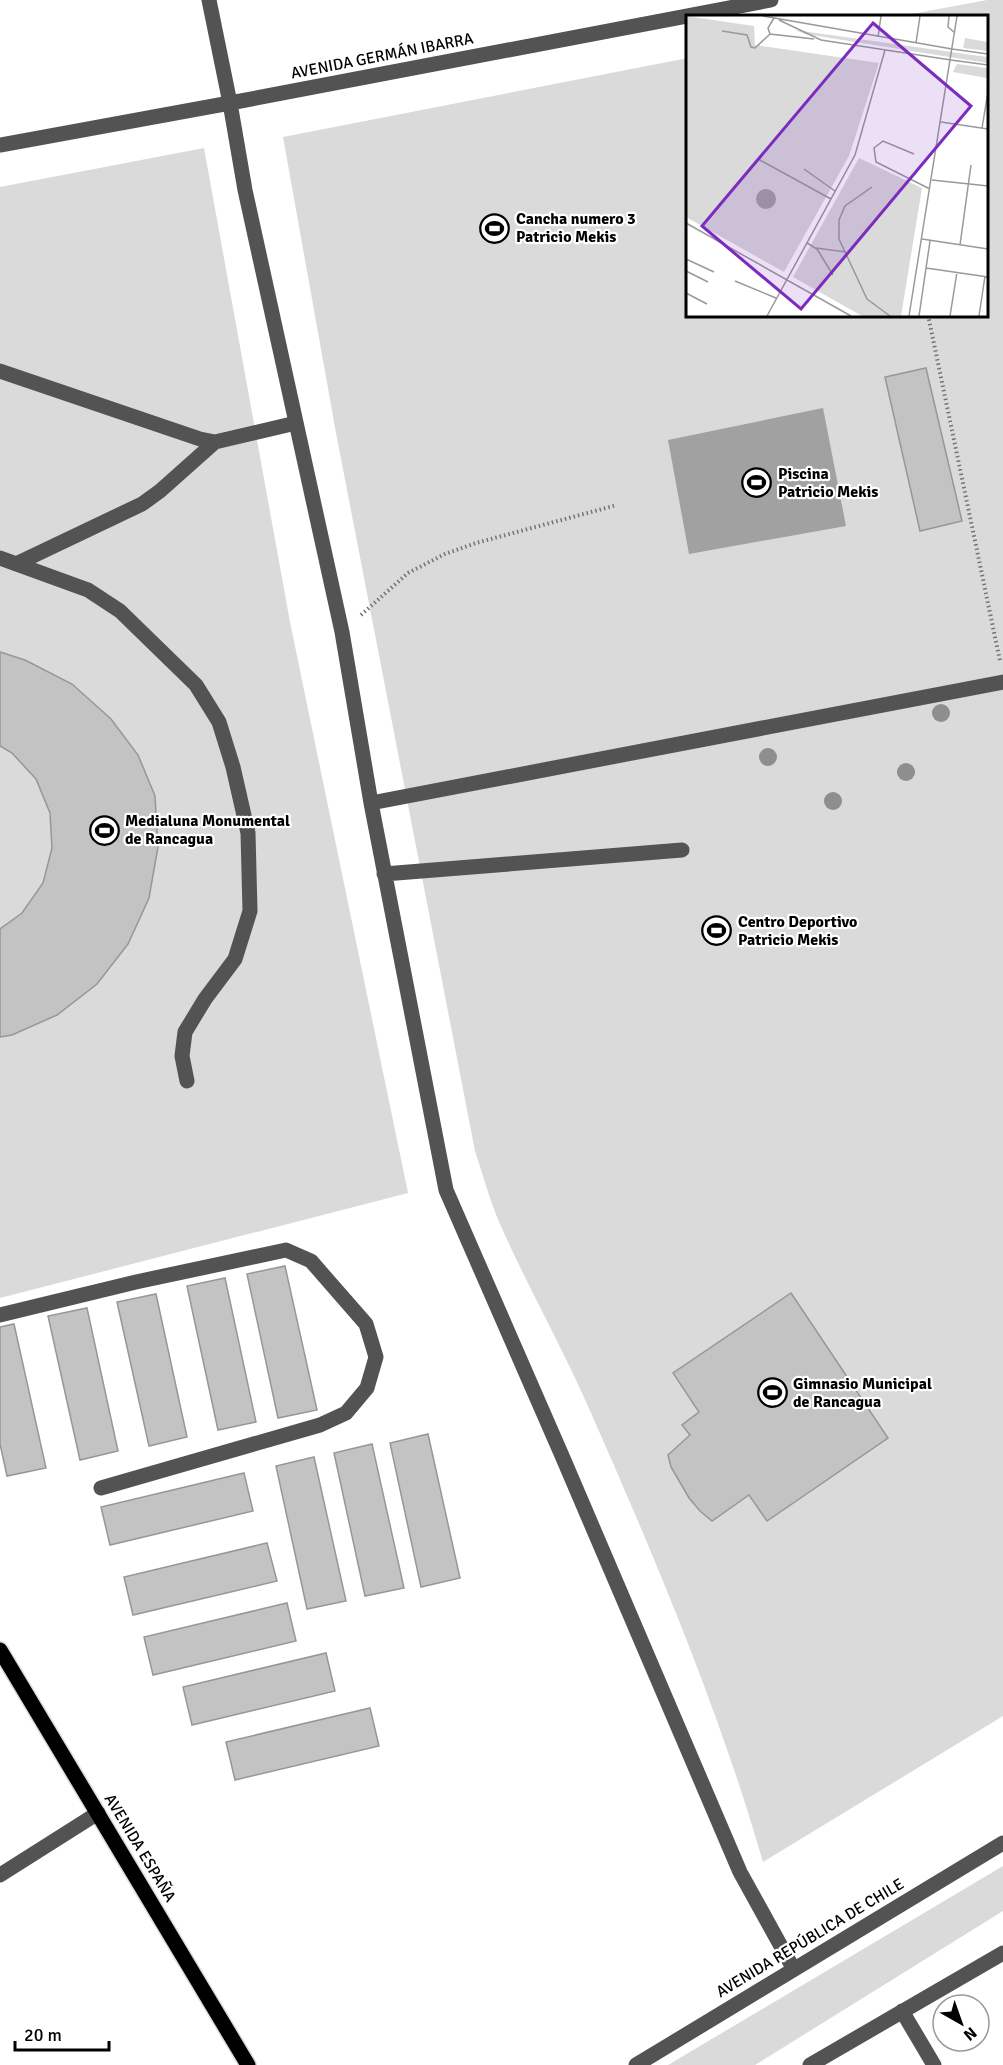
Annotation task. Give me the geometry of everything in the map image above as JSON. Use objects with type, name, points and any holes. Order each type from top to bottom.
[{"type":"main road","name":"AVENIDA ESPAÑA","points":[[0,1650],[248,2065]]},
{"type":"street","points":[[209,0],[245,190],[342,632],[384,874],[446,1190],[740,1872],[793,1968]]},
{"type":"street","name":"AVENIDA GERMÁN IBARRA","points":[[692,15],[771,0]]},
{"type":"street","name":"AVENIDA GERMÁN IBARRA","points":[[0,145],[686,16]]},
{"type":"street","points":[[0,371],[200,440],[215,442],[296,423]]},
{"type":"street","points":[[16,564],[142,504],[215,442]]},
{"type":"street","points":[[0,558],[88,590],[120,611],[196,685],[219,722],[233,767],[248,833],[250,911],[235,959],[205,999],[185,1032],[182,1056],[187,1081]]},
{"type":"street","points":[[371,803],[1003,682]]},
{"type":"street","points":[[384,874],[682,850]]},
{"type":"street","points":[[0,1315],[136,1282],[286,1250],[311,1261],[366,1324],[376,1357],[367,1388],[346,1413],[320,1425],[101,1488]]},
{"type":"street","points":[[0,1875],[98,1814]]},
{"type":"street","name":"AVENIDA REPÚBLICA DE CHILE","points":[[636,2065],[1003,1843]]},
{"type":"street","points":[[810,2065],[1003,1953]]},
{"type":"street","points":[[902,2011],[934,2065]]},
{"type":"path","points":[[928,316],[1001,662]]},
{"type":"path","points":[[342,632],[408,573],[445,554],[476,543],[617,505]]},
{"type":"shaded area","name":"Centro Deportivo Patricio Mekis","points":[[987,0],[1003,0],[1003,1716],[763,1862],[726,1746],[660,1573],[577,1381],[500,1224],[475,1151],[336,433],[283,137],[686,58],[686,316],[988,316],[988,15],[906,15]]},
{"type":"shaded area","points":[[204,148],[290,622],[408,1193],[0,1298],[0,187]]},
{"type":"shaded area","name":"Piscina Patricio Mekis","points":[[823,408],[846,526],[689,554],[668,440]]},
{"type":"shaded area","points":[[1003,1866],[1003,1911],[755,2065],[668,2065]]},
{"type":"building","points":[[926,368],[962,521],[920,531],[885,377]]},
{"type":"building","name":"Medialuna Monumental de Rancagua","points":[[0,652],[25,660],[72,684],[111,719],[138,755],[155,796],[158,847],[149,898],[128,944],[97,984],[57,1015],[12,1035],[0,1037],[0,929],[22,913],[43,883],[52,848],[50,813],[36,779],[12,753],[0,746]]},
{"type":"building","points":[[285,1266],[317,1410],[278,1418],[247,1274]]},
{"type":"building","points":[[225,1278],[256,1422],[218,1430],[187,1286]]},
{"type":"building","name":"Gimnasio Municipal de Rancagua","points":[[791,1293],[888,1438],[767,1521],[749,1495],[712,1521],[689,1498],[671,1467],[668,1455],[690,1435],[682,1425],[699,1412],[673,1373]]},
{"type":"building","points":[[156,1294],[187,1437],[149,1446],[117,1302]]},
{"type":"building","points":[[87,1308],[118,1451],[80,1460],[48,1316]]},
{"type":"building","points":[[14,1324],[46,1468],[7,1476],[0,1444],[0,1327]]},
{"type":"building","points":[[428,1434],[460,1578],[421,1587],[390,1443]]},
{"type":"building","points":[[372,1444],[404,1588],[365,1596],[334,1453]]},
{"type":"building","points":[[314,1457],[346,1601],[307,1609],[276,1466]]},
{"type":"building","points":[[244,1473],[253,1511],[110,1545],[101,1507]]},
{"type":"building","points":[[267,1543],[277,1581],[133,1615],[124,1577]]},
{"type":"building","points":[[287,1603],[296,1641],[153,1675],[144,1637]]},
{"type":"building","points":[[326,1653],[335,1691],[192,1725],[183,1687]]},
{"type":"building","points":[[370,1708],[379,1746],[235,1780],[226,1742]]},
{"type":"place","name":"Cancha numero 3 Patricio Mekis","points":[[495,228]]},
{"type":"place","name":"Piscina Patricio Mekis","points":[[757,483]]},
{"type":"place","name":"Medialuna Monumental de Rancagua","points":[[104,830]]},
{"type":"place","name":"Centro Deportivo Patricio Mekis","points":[[717,931]]},
{"type":"place","name":"Gimnasio Municipal de Rancagua","points":[[772,1393]]}]
